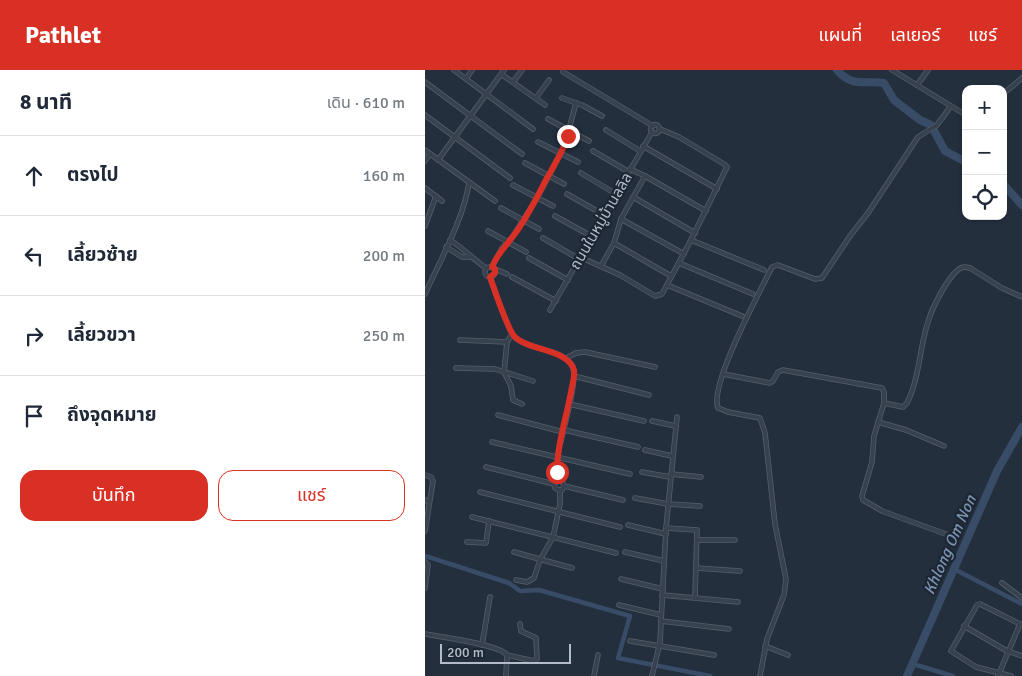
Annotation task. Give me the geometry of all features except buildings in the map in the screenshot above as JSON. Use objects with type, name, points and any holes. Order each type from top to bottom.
[{"type":"street","points":[[454,70],[533,129]]},
{"type":"street","points":[[466,79],[472,70]]},
{"type":"street","points":[[513,82],[522,70]]},
{"type":"street","points":[[543,238],[579,258],[620,275],[655,296],[661,294],[695,233],[727,167],[679,137],[660,129],[658,126],[653,126],[563,72],[563,70]]},
{"type":"street","points":[[892,70],[962,113]]},
{"type":"street","points":[[917,85],[929,70]]},
{"type":"street","points":[[438,160],[503,72],[513,82],[545,105]]},
{"type":"street","points":[[1007,91],[1022,78]]},
{"type":"street","points":[[536,98],[549,80]]},
{"type":"street","points":[[425,82],[522,154]]},
{"type":"street","points":[[562,98],[582,105],[602,116]]},
{"type":"street","points":[[490,277],[494,275],[495,260],[537,198],[561,153],[576,104]]},
{"type":"street","points":[[760,676],[765,646],[784,595],[786,579],[775,518],[765,433],[760,418],[727,412],[718,408],[716,404],[718,389],[723,374],[743,325],[772,267],[778,265],[815,279],[822,278],[918,137],[937,125],[951,106]]},
{"type":"street","points":[[425,114],[510,178]]},
{"type":"street","points":[[548,119],[589,141]]},
{"type":"street","points":[[653,126],[651,132],[655,134],[660,129]]},
{"type":"street","points":[[606,130],[640,151]]},
{"type":"street","name":"ถนนในหมู่บ้านลลิล","points":[[550,310],[651,132]]},
{"type":"street","points":[[538,142],[578,162]]},
{"type":"street","points":[[643,146],[717,189]]},
{"type":"street","points":[[425,150],[495,201]]},
{"type":"street","points":[[593,151],[629,170],[645,176],[706,211]]},
{"type":"street","points":[[425,161],[430,154]]},
{"type":"street","points":[[525,163],[564,184]]},
{"type":"street","points":[[581,173],[616,194]]},
{"type":"street","points":[[601,266],[614,243],[621,218],[645,176]]},
{"type":"street","points":[[425,294],[450,240],[467,194],[469,183]]},
{"type":"street","points":[[513,185],[553,206]]},
{"type":"street","points":[[425,188],[442,201]]},
{"type":"street","points":[[567,194],[604,215]]},
{"type":"street","points":[[425,226],[436,196]]},
{"type":"street","points":[[633,197],[695,233]]},
{"type":"street","points":[[501,208],[539,229]]},
{"type":"street","points":[[555,216],[591,236]]},
{"type":"street","points":[[621,218],[683,254]]},
{"type":"street","points":[[488,231],[526,252]]},
{"type":"street","points":[[450,240],[486,268],[493,268],[507,274]]},
{"type":"street","points":[[691,240],[764,270]]},
{"type":"street","points":[[614,243],[671,276]]},
{"type":"street","points":[[446,248],[461,256],[471,258]]},
{"type":"street","points":[[529,258],[568,280]]},
{"type":"street","points":[[679,262],[753,294]]},
{"type":"street","points":[[884,403],[903,407],[907,403],[919,371],[930,314],[944,289],[959,269],[964,266],[970,268],[1002,288],[1022,297]]},
{"type":"street","points":[[486,268],[485,274],[490,277],[512,334],[521,342],[566,358],[573,369],[574,376],[569,404],[557,457],[558,481]]},
{"type":"street","points":[[512,277],[556,301]]},
{"type":"street","points":[[667,285],[742,316]]},
{"type":"street","points":[[512,334],[507,342],[504,372],[511,386],[513,400],[522,404]]},
{"type":"street","points":[[460,340],[507,342]]},
{"type":"street","points":[[566,358],[576,353],[585,352],[655,367]]},
{"type":"street","points":[[456,368],[487,368],[533,381]]},
{"type":"street","points":[[723,374],[770,383],[783,370],[882,388],[884,403],[874,436],[872,462],[862,496],[863,500],[882,511],[954,537]]},
{"type":"street","points":[[574,376],[649,395]]},
{"type":"street","points":[[569,404],[644,421]]},
{"type":"street","points":[[498,415],[638,448]]},
{"type":"street","points":[[652,674],[659,646],[665,534],[677,417]]},
{"type":"street","points":[[652,421],[676,426]]},
{"type":"street","points":[[878,422],[905,430],[944,446]]},
{"type":"street","points":[[492,442],[630,474]]},
{"type":"street","points":[[645,450],[672,456]]},
{"type":"street","points":[[486,467],[554,484]]},
{"type":"street","points":[[642,472],[671,476],[701,477]]},
{"type":"street","points":[[425,475],[431,477],[433,481],[425,531]]},
{"type":"street","points":[[554,484],[558,481]]},
{"type":"street","points":[[558,481],[563,483],[564,486],[623,500]]},
{"type":"street","points":[[554,484],[556,490],[560,490]]},
{"type":"street","points":[[516,580],[527,582],[533,578],[540,560],[553,537],[560,490],[564,486]]},
{"type":"street","points":[[480,492],[620,527]]},
{"type":"street","points":[[635,498],[668,504],[700,506]]},
{"type":"street","points":[[472,517],[616,553]]},
{"type":"street","points":[[467,542],[486,543],[489,522]]},
{"type":"street","points":[[628,524],[665,534]]},
{"type":"street","points":[[666,528],[697,530],[695,597]]},
{"type":"street","points":[[697,540],[735,540]]},
{"type":"street","points":[[514,552],[572,568]]},
{"type":"street","points":[[625,552],[664,561]]},
{"type":"street","points":[[425,562],[427,565],[425,588]]},
{"type":"street","points":[[696,568],[740,571]]},
{"type":"street","points":[[621,579],[663,589]]},
{"type":"street","points":[[1002,583],[1022,598]]},
{"type":"street","points":[[662,595],[738,602]]},
{"type":"street","points":[[482,645],[490,596]]},
{"type":"street","points":[[619,604],[661,615]]},
{"type":"street","points":[[998,674],[1021,624],[981,604],[977,605],[951,651],[976,666],[998,674],[1011,676]]},
{"type":"street","points":[[661,621],[729,629]]},
{"type":"street","points":[[425,634],[499,648],[507,655],[534,661],[537,659],[536,638],[521,632],[521,624]]},
{"type":"street","points":[[964,626],[1007,651],[1022,656]]},
{"type":"street","points":[[629,641],[714,655]]},
{"type":"street","points":[[765,646],[788,655]]},
{"type":"street","points":[[506,676],[507,655]]},
{"type":"street","points":[[594,676],[599,656]]},
{"type":"waterway","points":[[837,70],[843,76],[853,81],[884,83],[894,100],[920,120],[931,125],[945,151],[962,160]]},
{"type":"waterway","points":[[1007,188],[1022,205]]},
{"type":"waterway","name":"Khlong Om Non","points":[[907,676],[997,471],[1022,427]]},
{"type":"waterway","points":[[425,556],[509,583],[520,591],[539,590],[630,616],[618,658],[710,676]]},
{"type":"waterway","points":[[954,569],[1022,604]]},
{"type":"waterway","points":[[913,664],[953,676]]},
{"type":"route","points":[[557,472],[557,457],[569,404],[574,376],[573,369],[566,358],[521,342],[512,334],[490,277],[495,273],[495,269],[492,267],[495,260],[537,198],[568,136]]}]
